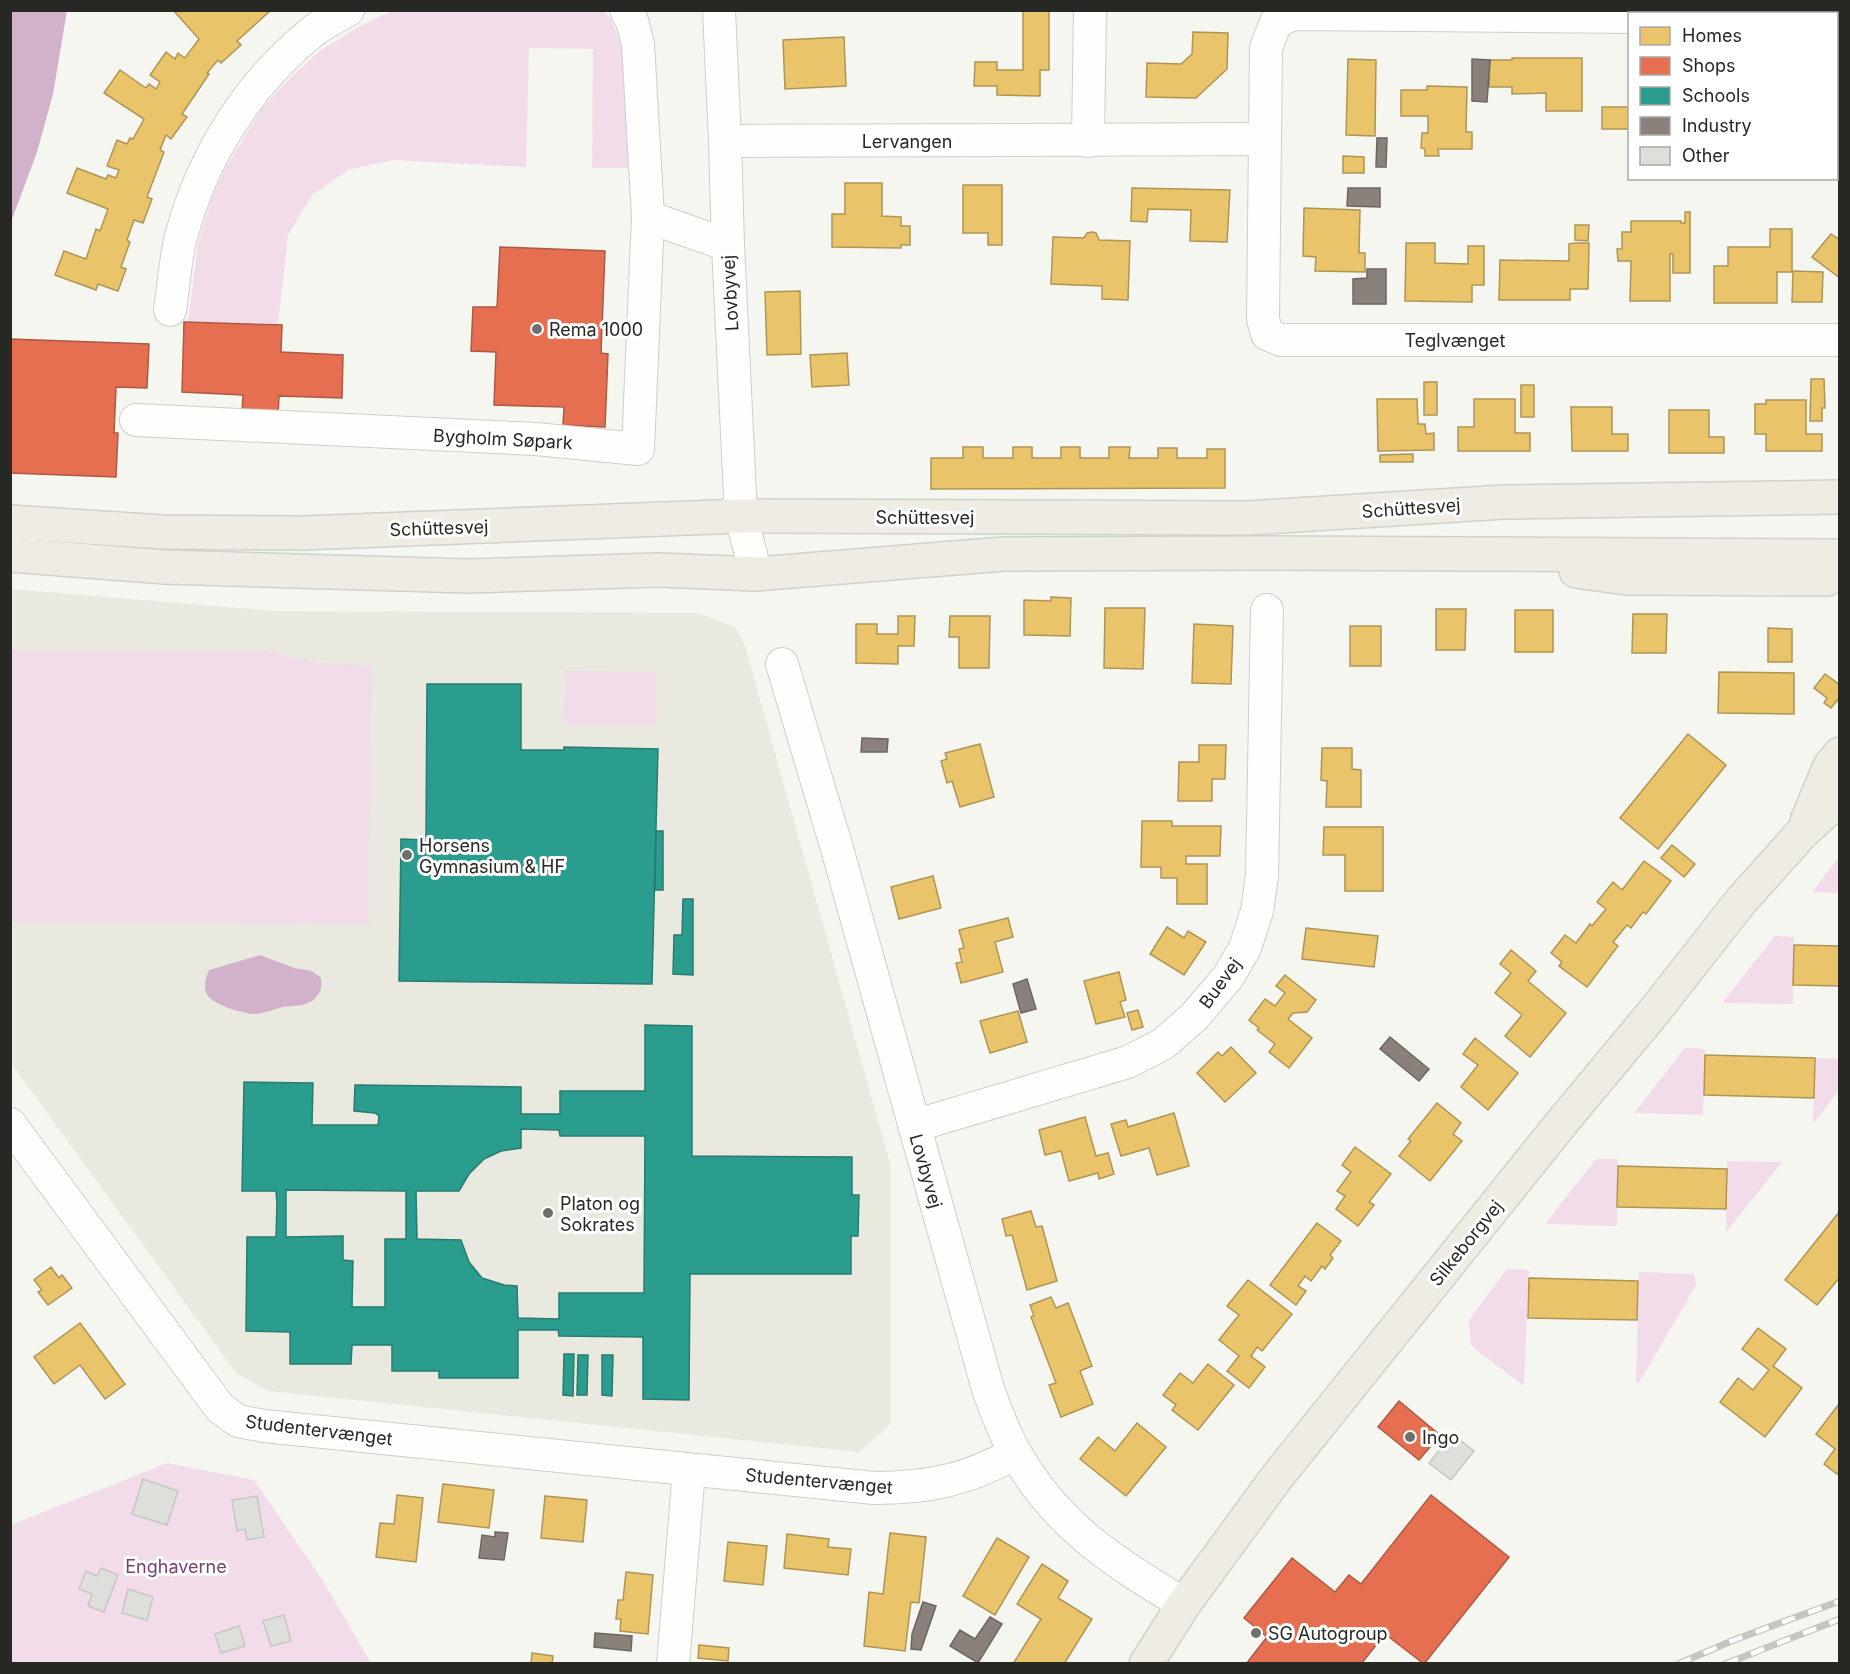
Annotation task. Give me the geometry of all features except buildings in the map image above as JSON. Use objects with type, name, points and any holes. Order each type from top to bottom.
[{"type":"main road","name":"Schüttesvej","points":[[10,522],[164,532],[303,533],[741,516],[1248,518],[1504,502],[1839,497]]},
{"type":"main road","points":[[1443,553],[1626,578],[1839,579]]},
{"type":"main road","points":[[10,555],[165,567],[468,576],[658,570],[756,574],[1004,554],[1443,553],[1839,556]]},
{"type":"main road","name":"Silkeborgvej","points":[[1802,834],[1830,766],[1839,754]]},
{"type":"main road","name":"Silkeborgvej","points":[[1146,1664],[1184,1604],[1277,1477],[1741,901],[1802,834],[1839,798]]},
{"type":"street","points":[[170,310],[181,234],[204,170],[234,117],[273,67],[318,28],[348,10]]},
{"type":"street","name":"Bygholm Søpark","points":[[136,420],[525,439],[638,449],[648,217],[638,44],[632,21],[626,10]]},
{"type":"street","name":"Lovbyvej","points":[[719,10],[741,516],[756,574]]},
{"type":"street","points":[[1088,141],[1090,10]]},
{"type":"street","points":[[1264,139],[1266,48],[1276,22],[1294,14],[1628,17]]},
{"type":"street","name":"Lervangen","points":[[725,141],[1264,139]]},
{"type":"street","name":"Teglvænget","points":[[1264,139],[1263,319],[1267,334],[1281,340],[1839,340]]},
{"type":"street","points":[[648,217],[728,245]]},
{"type":"street","name":"Buevej","points":[[914,1126],[1128,1062],[1163,1044],[1194,1017],[1228,978],[1248,938],[1257,910],[1262,876],[1267,610]]},
{"type":"street","name":"Lovbyvej","points":[[782,664],[826,811],[988,1389],[1002,1426],[1015,1453],[1042,1493],[1070,1524],[1115,1562],[1184,1604]]},
{"type":"street","name":"Studentervænget","points":[[13,1132],[220,1408],[238,1421],[264,1426],[874,1488],[897,1488],[954,1480],[976,1473],[1015,1453]]},
{"type":"street","points":[[673,1664],[689,1470]]},
{"type":"shaded area","points":[[11,10],[67,11],[53,94],[37,152],[11,222]]},
{"type":"shaded area","name":"Horsens Gymnasium & HF","points":[[10,589],[275,611],[698,613],[735,627],[745,646],[891,1167],[891,1424],[859,1452],[268,1391],[236,1373],[11,1063]]},
{"type":"shaded area","points":[[260,955],[294,968],[312,971],[321,978],[319,994],[306,1004],[256,1014],[230,1009],[208,996],[205,986],[209,970]]},
{"type":"green space","points":[[603,10],[611,19],[624,53],[629,168],[592,168],[593,49],[529,48],[526,167],[394,160],[350,169],[312,195],[288,235],[278,325],[188,322],[198,243],[211,200],[225,169],[262,108],[293,75],[320,51],[357,28],[392,11]]},
{"type":"green space","points":[[11,650],[266,651],[320,663],[372,666],[369,924],[11,922]]},
{"type":"green space","points":[[565,671],[657,672],[656,726],[564,725]]},
{"type":"green space","points":[[1839,857],[1839,893],[1812,892]]},
{"type":"green space","points":[[1775,936],[1794,937],[1793,1004],[1722,1003]]},
{"type":"green space","points":[[1685,1048],[1705,1049],[1703,1115],[1634,1113]]},
{"type":"green space","points":[[1815,1058],[1839,1059],[1839,1090],[1813,1124]]},
{"type":"green space","points":[[1596,1159],[1618,1159],[1617,1226],[1545,1224]]},
{"type":"green space","points":[[1727,1161],[1782,1162],[1726,1232],[1727,1169]]},
{"type":"green space","points":[[1507,1269],[1529,1270],[1524,1386],[1471,1346],[1469,1320]]},
{"type":"green space","points":[[1639,1272],[1694,1274],[1696,1285],[1640,1381],[1636,1383]]},
{"type":"green space","name":"Enghaverne","points":[[167,1463],[254,1480],[323,1581],[371,1663],[11,1664],[11,1525]]},
{"type":"railway","points":[[1678,1664],[1734,1640],[1840,1601]]},
{"type":"railway","points":[[1725,1664],[1840,1619]]},
{"type":"place","name":"Rema 1000","points":[[537,329]]},
{"type":"place","name":"Horsens Gymnasium & HF","points":[[407,855]]},
{"type":"place","name":"Platon og Sokrates","points":[[548,1213]]},
{"type":"place","name":"Ingo","points":[[1410,1437]]},
{"type":"place","name":"SG Autogroup","points":[[1256,1633]]}]
